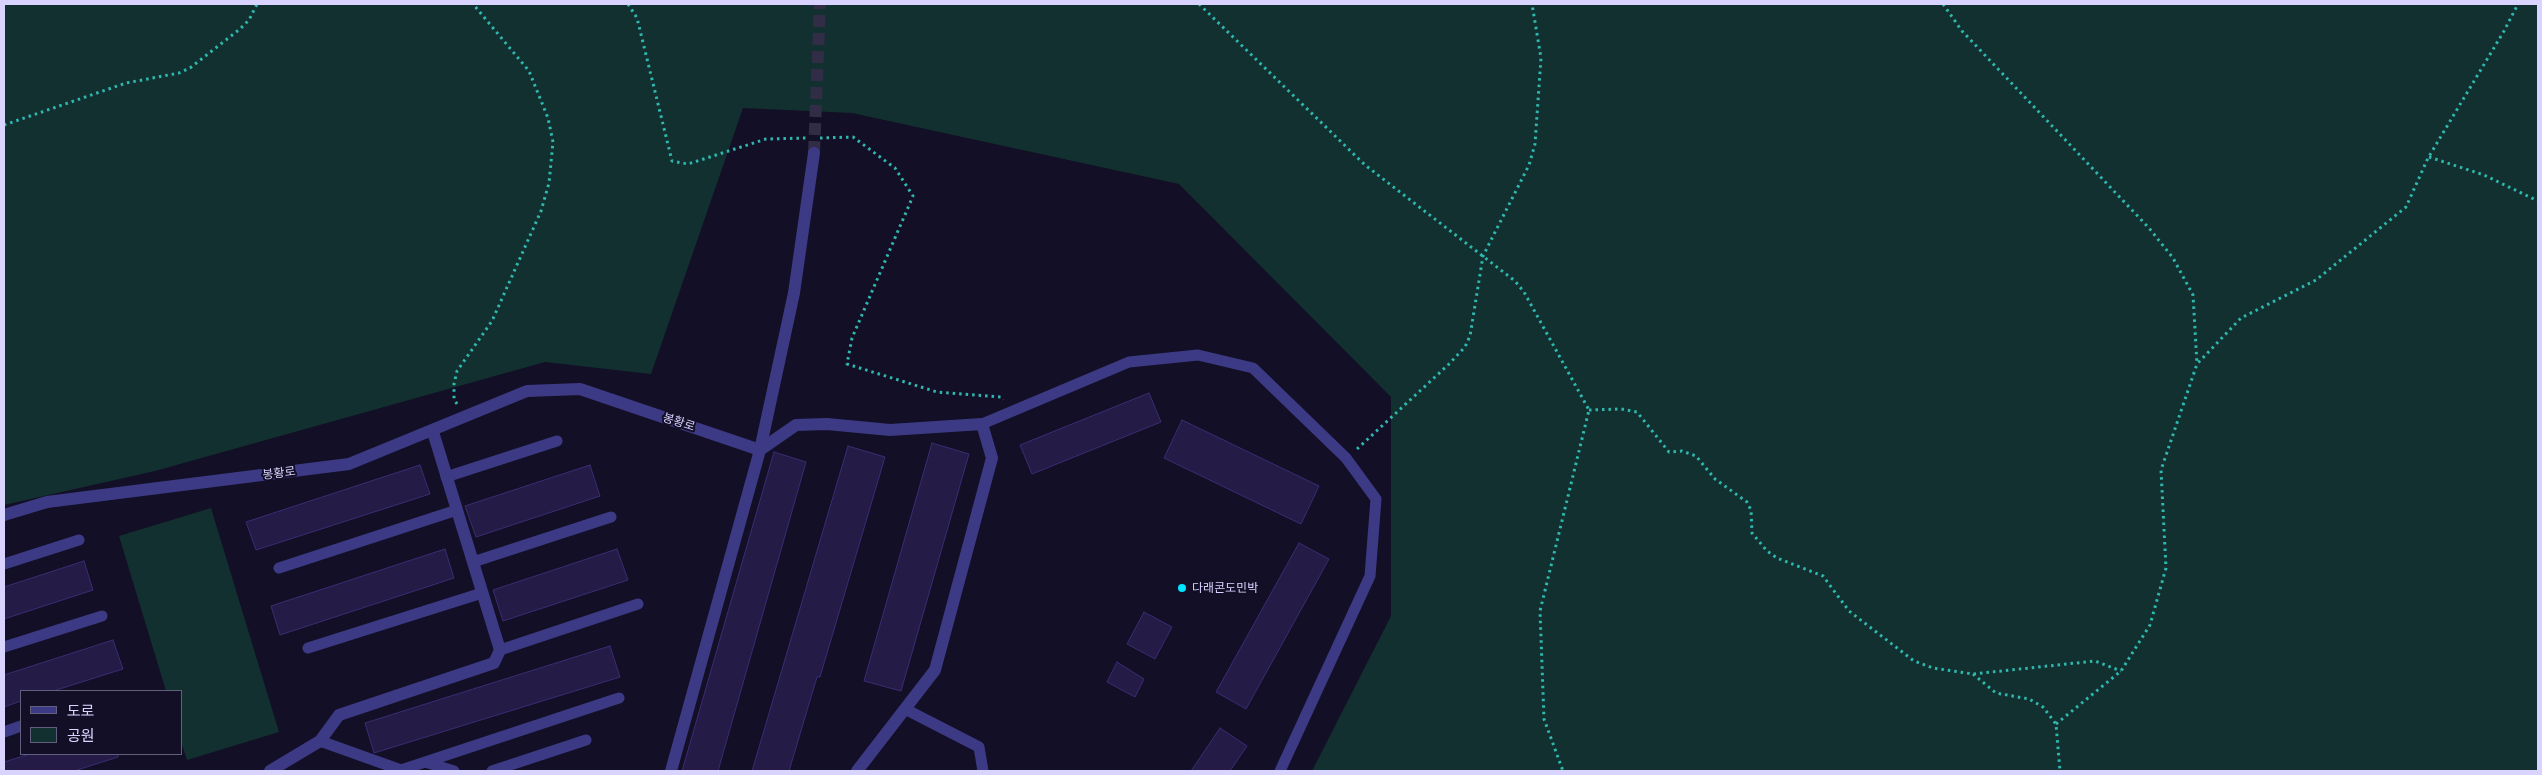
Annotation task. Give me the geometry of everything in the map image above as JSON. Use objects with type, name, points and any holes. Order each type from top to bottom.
[{"type":"street","points":[[671,771],[760,450],[794,293],[814,153]]},
{"type":"street","name":"봉황로","points":[[4,515],[47,502],[349,464],[433,432],[527,391],[580,389],[760,450]]},
{"type":"street","points":[[760,450],[796,425],[827,424],[890,430],[982,424],[992,458],[935,670],[857,771]]},
{"type":"street","points":[[270,771],[320,741],[339,714],[494,663],[500,650],[433,432]]},
{"type":"lane","points":[[982,424],[1129,362],[1198,355],[1253,368],[1346,458],[1376,499],[1370,576],[1280,771]]},
{"type":"lane","points":[[446,476],[557,441]]},
{"type":"lane","points":[[279,568],[457,510]]},
{"type":"lane","points":[[473,562],[611,517]]},
{"type":"lane","points":[[4,564],[79,540]]},
{"type":"lane","points":[[308,648],[482,593]]},
{"type":"lane","points":[[500,650],[638,604]]},
{"type":"lane","points":[[4,647],[102,616]]},
{"type":"lane","points":[[320,741],[401,770],[619,698]]},
{"type":"lane","points":[[905,709],[980,747],[983,771]]},
{"type":"lane","points":[[4,732],[20,726]]},
{"type":"lane","points":[[492,771],[586,740]]},
{"type":"lane","points":[[425,762],[454,771]]},
{"type":"path","points":[[4,126],[126,83],[179,73],[190,68],[240,29],[249,20],[257,4]]},
{"type":"path","points":[[464,418],[454,399],[458,371],[492,321],[541,211],[548,183],[553,142],[548,118],[529,71],[473,4]]},
{"type":"path","points":[[1199,4],[1365,165],[1515,281],[1524,292],[1589,410],[1540,611],[1544,719],[1563,771]]},
{"type":"path","points":[[1346,458],[1465,347],[1473,324],[1483,256],[1529,165],[1535,144],[1541,58],[1532,4]]},
{"type":"path","points":[[1943,4],[1962,31],[2149,228],[2173,258],[2193,295],[2198,364],[2162,470],[2166,555],[2162,585],[2150,626],[2121,671],[2056,724]]},
{"type":"path","points":[[2198,364],[2240,318],[2316,280],[2397,216],[2412,196],[2428,157],[2504,31],[2518,4]]},
{"type":"path","points":[[2428,157],[2484,174],[2538,201]]},
{"type":"path","points":[[1589,410],[1621,409],[1637,412],[1669,452],[1682,451],[1696,456],[1715,479],[1747,502],[1752,510],[1752,533],[1766,551],[1777,558],[1823,576],[1849,611],[1914,661],[1933,668],[1973,674],[2096,661],[2121,671]]},
{"type":"path","points":[[1973,674],[1996,693],[2036,701],[2056,724],[2060,771]]},
{"type":"green space","points":[[4,4],[2538,4],[2538,771],[1312,771],[1391,616],[1391,397],[1179,184],[852,113],[743,108],[651,374],[545,362],[155,471],[4,505]]},
{"type":"green space","points":[[211,508],[279,732],[187,760],[182,745],[182,690],[166,690],[119,536]]},
{"type":"building","points":[[1149,393],[1161,422],[1032,474],[1020,445]]},
{"type":"building","points":[[1182,420],[1319,486],[1301,524],[1164,458]]},
{"type":"building","points":[[932,443],[969,454],[901,691],[864,681]]},
{"type":"building","points":[[848,446],[885,457],[820,677],[817,677],[789,771],[752,771]]},
{"type":"building","points":[[774,452],[806,462],[718,771],[682,771]]},
{"type":"building","points":[[420,465],[430,494],[256,550],[246,522]]},
{"type":"building","points":[[590,465],[600,496],[476,537],[465,506]]},
{"type":"building","points":[[1299,543],[1329,559],[1246,709],[1216,692]]},
{"type":"building","points":[[445,549],[454,578],[280,635],[271,606]]},
{"type":"building","points":[[617,549],[628,580],[503,621],[493,590]]},
{"type":"building","points":[[84,561],[93,590],[4,619],[4,587]]},
{"type":"building","points":[[1144,612],[1172,627],[1155,659],[1127,644]]},
{"type":"building","points":[[113,640],[123,669],[56,690],[20,690],[20,701],[4,707],[4,675]]},
{"type":"building","points":[[610,646],[620,677],[374,753],[365,723]]},
{"type":"building","points":[[1117,662],[1144,679],[1135,697],[1107,682]]},
{"type":"building","points":[[1220,728],[1247,746],[1230,771],[1191,771]]},
{"type":"building","points":[[27,755],[118,755],[118,757],[74,771],[4,771],[4,762]]},
{"type":"tunnel","points":[[814,153],[820,4]]},
{"type":"place","name":"다래콘도민박","points":[[1182,588]]}]
